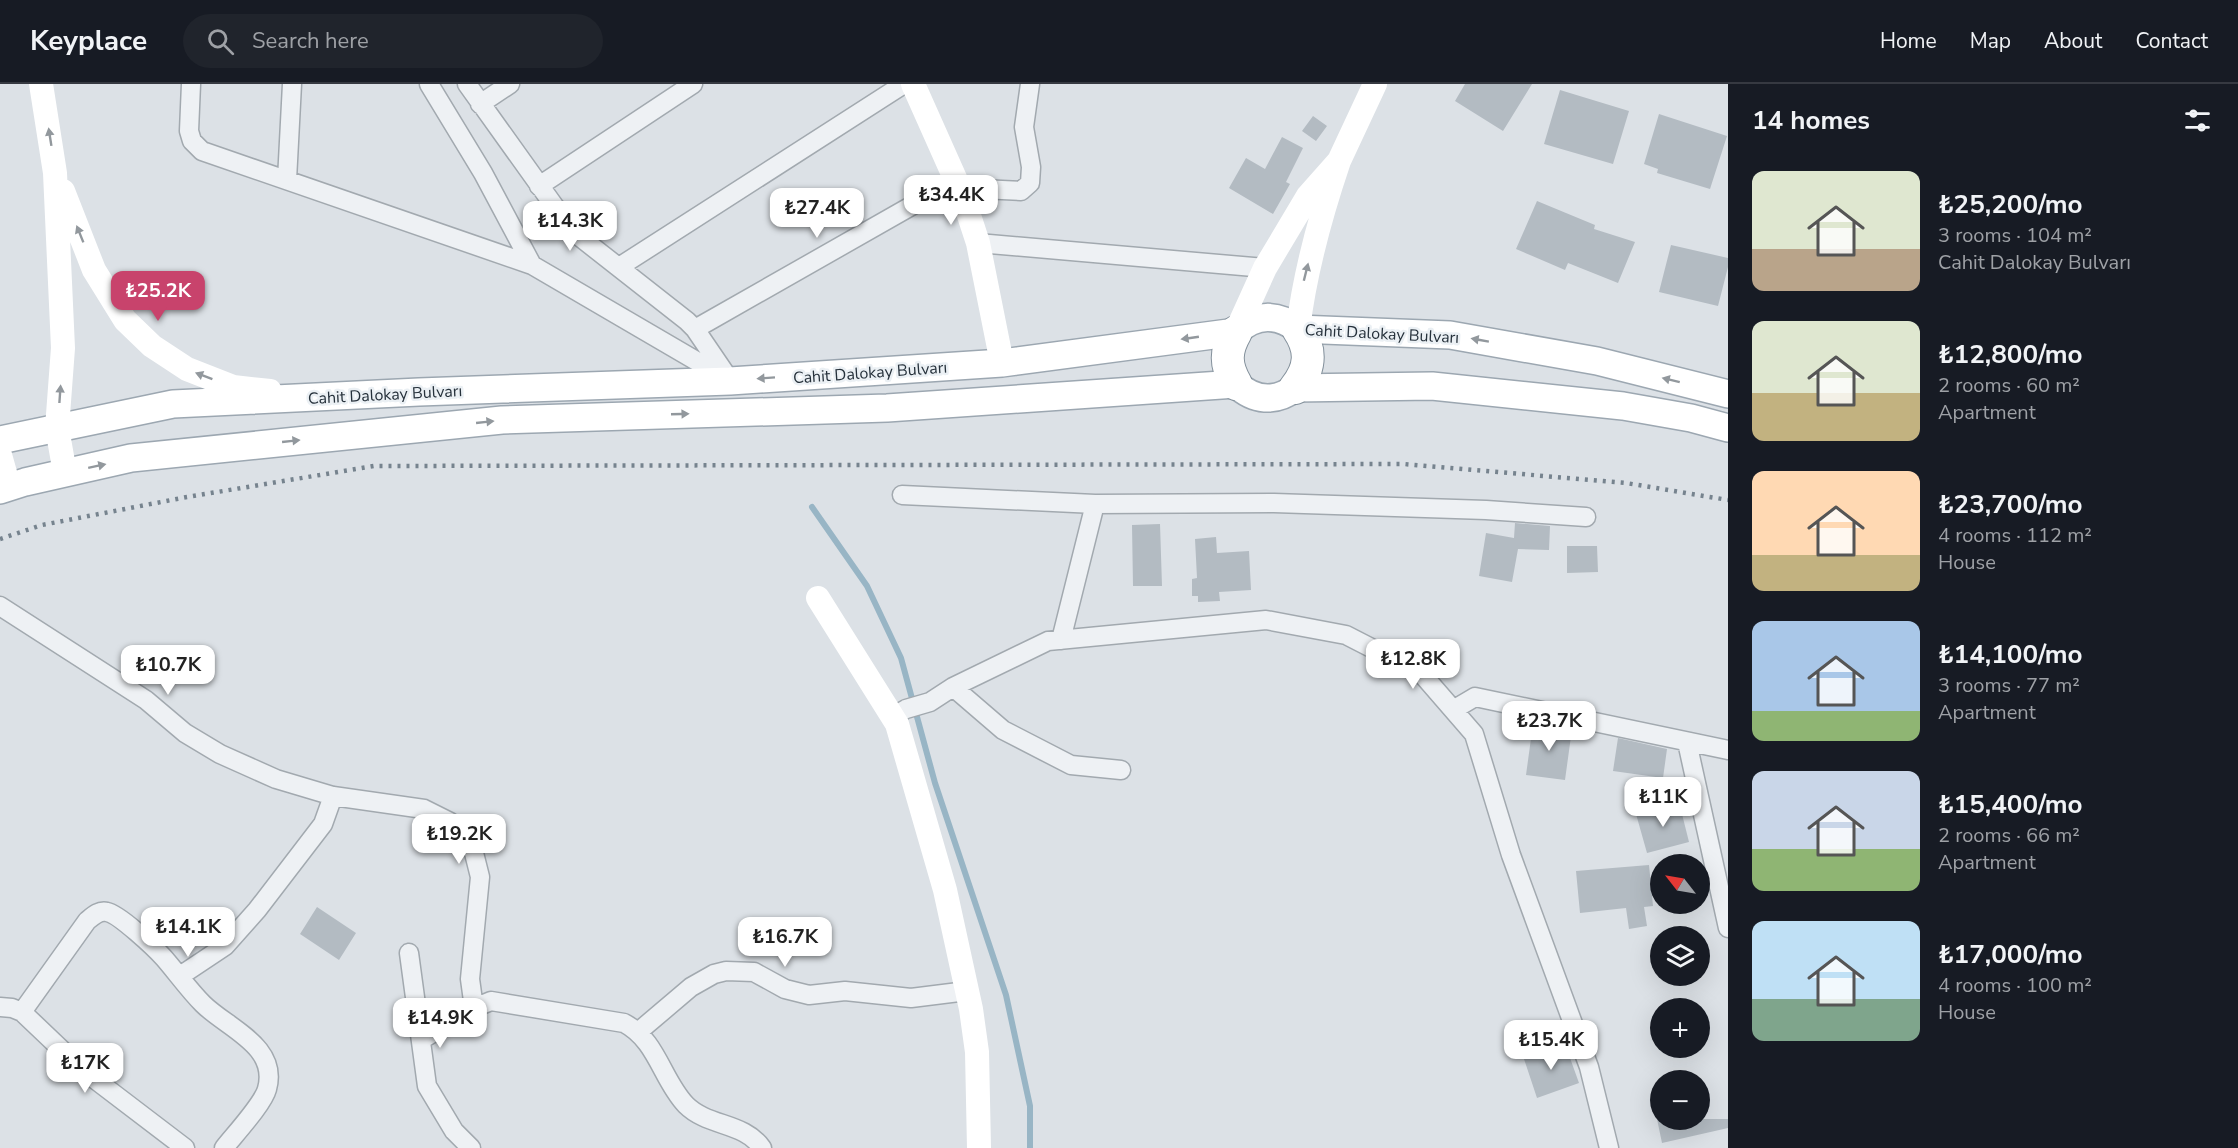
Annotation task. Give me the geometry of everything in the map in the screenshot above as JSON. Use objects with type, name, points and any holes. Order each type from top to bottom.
[{"type":"highway","points":[[1295,388],[1303,378],[1308,365],[1305,340],[1298,329]]},
{"type":"highway","points":[[1236,332],[1229,344],[1227,358],[1229,372],[1236,384]]},
{"type":"main road","name":"Cahit Dalokay Bulvarı","points":[[0,440],[173,404],[730,381],[1002,363],[1236,332],[1244,324],[1265,317],[1277,317],[1298,329],[1450,335],[1597,361],[1728,394]]},
{"type":"main road","name":"Cahit Dalokay Bulvarı","points":[[5,489],[131,458],[502,420],[887,408],[1236,384]]},
{"type":"main road","points":[[1236,384],[1255,397],[1267,399],[1287,394],[1295,388],[1432,386],[1623,406],[1690,418],[1728,428]]},
{"type":"street","points":[[41,84],[56,173],[63,348],[57,428],[65,473]]},
{"type":"street","points":[[191,84],[189,131],[192,141],[202,151],[532,265],[730,381]]},
{"type":"street","points":[[287,180],[292,84]]},
{"type":"street","points":[[429,84],[483,173],[532,265]]},
{"type":"street","points":[[467,84],[539,186],[580,237],[695,329],[730,381]]},
{"type":"street","points":[[480,104],[510,84]]},
{"type":"street","points":[[539,186],[693,84]]},
{"type":"street","points":[[619,267],[904,84]]},
{"type":"street","points":[[913,84],[960,187],[978,243],[1002,363]]},
{"type":"street","points":[[695,329],[960,187],[1021,191],[1030,183],[1031,167],[1024,127],[1030,84]]},
{"type":"street","points":[[1298,329],[1303,286],[1317,227],[1339,161],[1375,84]]},
{"type":"street","points":[[1236,332],[1265,268],[1308,196],[1339,161]]},
{"type":"street","points":[[56,173],[94,270],[124,320],[152,346],[187,369],[233,387],[323,397]]},
{"type":"street","points":[[978,243],[1265,268]]},
{"type":"street","points":[[0,455],[5,489]]},
{"type":"street","points":[[902,495],[1095,504],[1274,503],[1486,510],[1586,518]]},
{"type":"street","points":[[1061,640],[1095,504]]},
{"type":"street","points":[[818,597],[899,713],[897,724],[945,890],[967,991],[977,1052],[979,1148]]},
{"type":"street","points":[[0,606],[146,700],[185,733],[220,754],[276,779],[333,796],[424,809],[450,822],[469,842],[480,878],[470,979],[474,1008]]},
{"type":"street","points":[[899,713],[930,702],[953,687],[1048,641],[1266,620],[1346,635],[1422,674],[1474,734],[1511,855],[1589,1067],[1609,1148]]},
{"type":"street","points":[[953,687],[1003,730],[1071,765],[1121,770]]},
{"type":"street","points":[[1453,710],[1475,697],[1728,750]]},
{"type":"street","points":[[1687,742],[1728,928]]},
{"type":"street","points":[[180,976],[225,946],[256,910],[323,824],[333,796]]},
{"type":"street","points":[[22,1012],[87,921],[98,913],[107,912],[116,916],[157,950],[202,1004],[255,1045],[267,1062],[269,1081],[263,1099],[224,1148]]},
{"type":"street","points":[[409,953],[427,1086],[454,1131],[471,1148]]},
{"type":"street","points":[[638,1032],[691,987],[708,977],[726,971],[754,972],[785,989],[809,994],[846,991],[911,998],[967,991]]},
{"type":"street","points":[[421,1040],[474,1008],[491,1001],[624,1023],[638,1032],[686,1104],[712,1122],[744,1131],[762,1148]]},
{"type":"street","points":[[0,1007],[22,1012],[84,1071],[185,1148]]},
{"type":"building","points":[[1465,84],[1532,84],[1503,131],[1455,101]]},
{"type":"building","points":[[1560,90],[1629,111],[1613,164],[1544,144]]},
{"type":"building","points":[[1659,114],[1727,136],[1710,189],[1657,173],[1658,169],[1644,164]]},
{"type":"building","points":[[1313,116],[1327,126],[1316,141],[1302,131]]},
{"type":"building","points":[[1282,137],[1303,148],[1286,182],[1290,184],[1273,214],[1229,188],[1246,158],[1265,169]]},
{"type":"building","points":[[1537,201],[1595,225],[1594,229],[1635,242],[1618,283],[1568,263],[1565,270],[1516,249]]},
{"type":"building","points":[[1671,245],[1728,258],[1728,267],[1718,306],[1659,292]]},
{"type":"building","points":[[1515,523],[1550,526],[1549,550],[1518,549],[1512,582],[1479,576],[1486,533],[1514,538]]},
{"type":"building","points":[[1160,524],[1162,586],[1133,586],[1132,525]]},
{"type":"building","points":[[1216,537],[1217,553],[1249,551],[1251,590],[1219,592],[1220,601],[1198,602],[1198,596],[1192,596],[1192,579],[1197,578],[1195,539]]},
{"type":"building","points":[[1567,546],[1597,546],[1598,572],[1567,573]]},
{"type":"building","points":[[1533,724],[1572,729],[1565,780],[1526,775]]},
{"type":"building","points":[[1618,738],[1667,749],[1663,778],[1613,771]]},
{"type":"building","points":[[1679,802],[1689,842],[1647,853],[1636,814]]},
{"type":"building","points":[[1649,865],[1650,906],[1644,907],[1647,926],[1629,929],[1626,908],[1580,913],[1576,871]]},
{"type":"building","points":[[317,907],[356,933],[339,960],[300,934]]},
{"type":"building","points":[[1565,1044],[1579,1083],[1537,1098],[1524,1059]]},
{"type":"building","points":[[1710,1119],[1728,1119],[1728,1128],[1662,1143],[1659,1130],[1710,1130]]},
{"type":"waterway","points":[[812,507],[867,586],[901,658],[935,783],[1006,995],[1030,1106],[1030,1148]]},
{"type":"railway","points":[[0,539],[42,525],[187,497],[374,466],[1404,464],[1626,483],[1728,500]]}]
